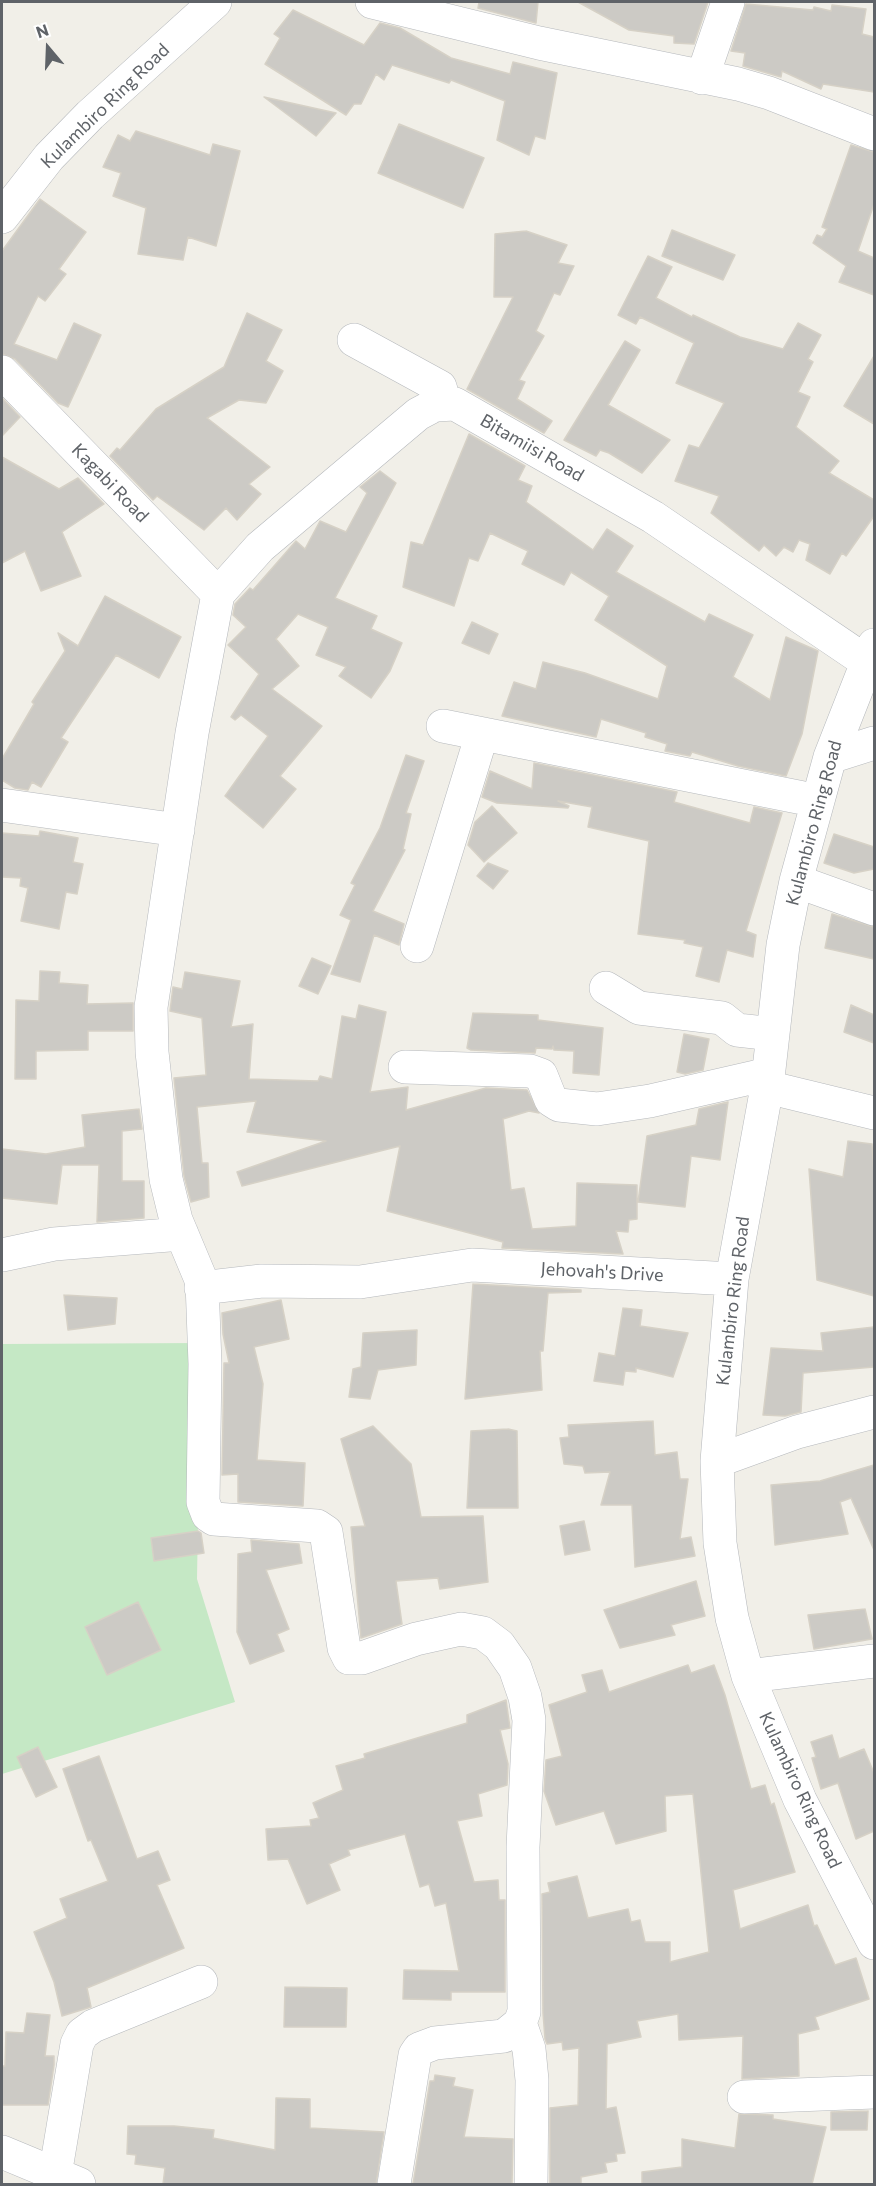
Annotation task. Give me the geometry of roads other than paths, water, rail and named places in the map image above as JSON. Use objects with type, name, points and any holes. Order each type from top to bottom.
[{"type":"street","name":"Kulambiro Ring Road","points":[[2,217],[49,157],[90,115],[215,2]]},
{"type":"street","points":[[372,2],[538,43],[769,93],[874,134]]},
{"type":"street","points":[[702,78],[728,2]]},
{"type":"street","points":[[354,340],[440,387],[445,403],[435,405],[418,414],[260,547],[218,594],[192,733],[151,1006],[152,1052],[166,1179],[182,1234],[200,1275],[205,1364],[202,1488],[203,1502],[208,1515],[214,1519],[316,1526],[326,1532],[344,1648],[349,1658],[362,1658],[416,1639],[461,1629],[471,1630],[483,1633],[499,1645],[522,1685],[529,1720],[523,1847],[526,1999],[520,2024],[529,2049],[532,2080],[531,2184]]},
{"type":"street","name":"Kagabi Road","points":[[2,372],[218,594]]},
{"type":"street","name":"Bitamiisi Road","points":[[445,403],[455,404],[653,517],[871,653]]},
{"type":"street","name":"Kulambiro Ring Road","points":[[871,653],[830,757],[796,881],[783,945],[767,1081],[732,1279],[717,1461],[720,1544],[732,1618],[748,1676],[800,1800],[874,1943]]},
{"type":"street","points":[[443,726],[818,801]]},
{"type":"street","points":[[417,946],[482,734]]},
{"type":"street","points":[[830,757],[874,743]]},
{"type":"street","points":[[2,805],[178,830]]},
{"type":"street","points":[[796,881],[874,909]]},
{"type":"street","points":[[606,988],[639,1008],[722,1018],[737,1030],[773,1034]]},
{"type":"street","points":[[405,1067],[530,1071],[541,1075],[551,1100],[559,1105],[597,1109],[767,1081],[874,1113]]},
{"type":"street","points":[[2,1255],[54,1244],[182,1234]]},
{"type":"street","name":"Jehovah's Drive","points":[[201,1288],[262,1281],[360,1282],[472,1266],[732,1279]]},
{"type":"street","points":[[717,1461],[797,1432],[874,1412]]},
{"type":"street","points":[[748,1676],[874,1661]]},
{"type":"street","points":[[2,2152],[67,2180],[77,2044],[82,2034],[93,2026],[201,1982]]},
{"type":"street","points":[[394,2184],[415,2055],[419,2049],[435,2043],[504,2036],[520,2024]]},
{"type":"street","points":[[744,2097],[874,2092]]}]
